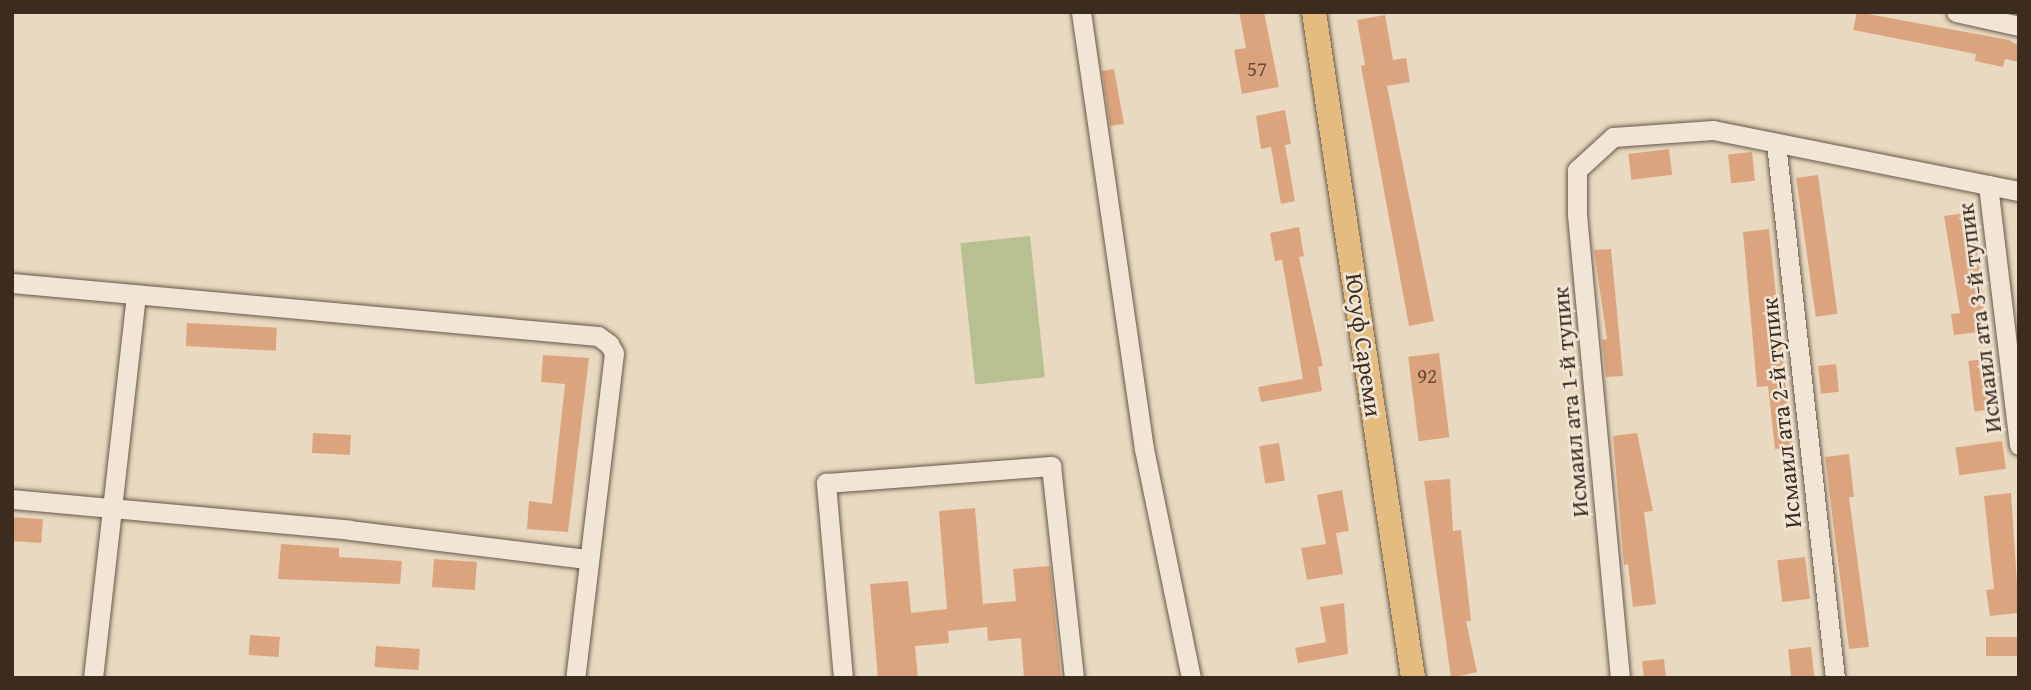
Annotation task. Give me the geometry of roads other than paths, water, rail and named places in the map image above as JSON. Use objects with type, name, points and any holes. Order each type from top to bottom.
[{"type":"main road","name":"Юсуф Сареми","points":[[1314,12],[1413,678]]},
{"type":"street","points":[[1081,12],[1144,449],[1191,678]]},
{"type":"street","points":[[1956,12],[2019,26]]},
{"type":"street","name":"Исмаил ата 1-й тупик","points":[[1620,678],[1577,214],[1577,170],[1613,138],[1713,130],[1776,143]]},
{"type":"street","points":[[1776,143],[2019,191]]},
{"type":"street","name":"Исмаил ата 2-й тупик","points":[[1776,143],[1835,678]]},
{"type":"street","name":"Исмаил ата 3-й тупик","points":[[1988,185],[2019,445]]},
{"type":"street","points":[[12,283],[598,336],[614,353],[587,559],[575,678]]},
{"type":"street","points":[[93,678],[136,295]]},
{"type":"street","points":[[843,678],[827,483],[1051,466],[1074,678]]},
{"type":"street","points":[[12,499],[350,530],[587,559]]}]
